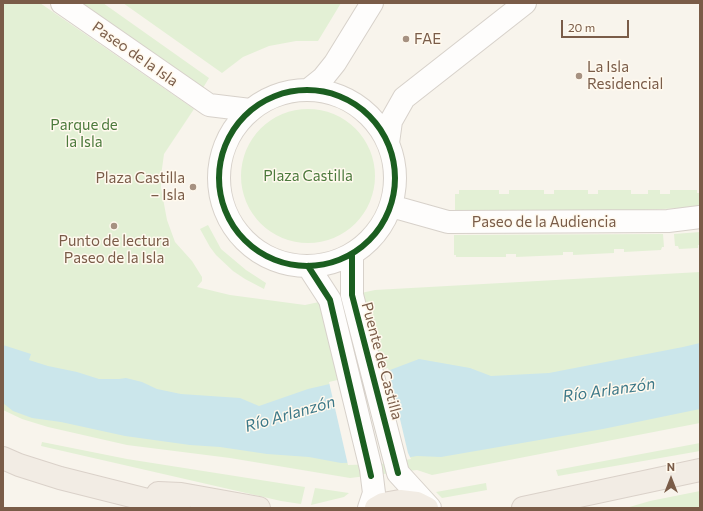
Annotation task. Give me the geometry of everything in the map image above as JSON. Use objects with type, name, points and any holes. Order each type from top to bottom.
[{"type":"highway","points":[[3,458],[19,465],[60,478],[179,508]]},
{"type":"highway","points":[[523,508],[700,470]]},
{"type":"highway","points":[[576,508],[625,485]]},
{"type":"highway","points":[[120,492],[181,494],[259,508]]},
{"type":"highway","points":[[376,508],[383,504],[400,501],[417,503],[429,508]]},
{"type":"street","name":"Paseo de la Isla","points":[[62,3],[209,105],[250,110]]},
{"type":"street","points":[[308,90],[323,78],[335,63],[372,3]]},
{"type":"street","points":[[388,143],[391,121],[404,98],[525,3]]},
{"type":"street","points":[[298,90],[308,90],[331,93],[352,102],[373,120],[383,133],[388,143],[392,153],[395,174],[394,196],[388,214],[378,230],[366,243],[352,254],[332,263],[308,266],[284,264],[262,255],[243,240],[229,221],[220,198],[218,174],[219,162],[227,140],[237,124],[250,110],[267,99],[277,95],[298,90]]},
{"type":"street","name":"Paseo de la Isla","points":[[209,105],[227,140]]},
{"type":"street","name":"Paseo de la Audiencia","points":[[391,206],[448,222],[668,221],[700,217]]},
{"type":"street","name":"Puente de Castilla","points":[[352,254],[352,295],[398,473],[429,508]]},
{"type":"street","points":[[308,266],[330,300],[371,476],[374,493],[369,508]]},
{"type":"green space","name":"Parque de la Isla","points":[[3,3],[40,3],[194,109],[164,154],[161,188],[167,220],[175,242],[192,261],[202,277],[202,281],[197,287],[230,295],[305,305],[375,290],[700,272],[700,423],[432,475],[417,470],[350,478],[230,458],[127,445],[48,427],[22,419],[3,410]]},
{"type":"green space","points":[[82,3],[103,3],[209,78],[203,88]]},
{"type":"green space","points":[[123,3],[341,3],[318,41],[296,41],[269,46],[243,57],[222,73]]},
{"type":"green space","name":"Plaza Castilla","points":[[315,109],[328,111],[356,128],[373,156],[375,176],[373,196],[356,224],[328,241],[301,243],[288,241],[260,224],[243,196],[241,169],[243,156],[260,128],[288,111]]},
{"type":"green space","points":[[459,190],[499,190],[499,194],[509,194],[509,190],[544,190],[544,194],[554,194],[554,190],[588,190],[588,194],[598,194],[598,190],[631,190],[631,194],[648,194],[648,190],[660,190],[660,194],[670,194],[670,190],[697,190],[697,193],[700,193],[700,207],[644,210],[455,211],[455,194],[459,194]]},
{"type":"green space","points":[[208,225],[221,249],[246,270],[266,283],[264,289],[233,271],[216,255],[200,229]]},
{"type":"green space","points":[[700,232],[700,245],[698,245],[698,248],[679,249],[678,246],[675,246],[674,234]]},
{"type":"green space","points":[[663,234],[664,247],[662,247],[661,250],[624,252],[624,249],[614,249],[614,253],[573,255],[573,252],[563,252],[563,255],[516,257],[516,254],[506,254],[506,257],[456,257],[456,255],[454,255],[454,235]]},
{"type":"green space","points":[[42,442],[127,459],[305,487],[301,504],[281,501],[41,446]]},
{"type":"green space","points":[[700,443],[700,451],[558,476],[556,470]]},
{"type":"green space","points":[[486,483],[487,490],[442,498],[436,492]]},
{"type":"green space","points":[[315,488],[349,493],[344,497],[311,505]]},
{"type":"green space","points":[[700,491],[700,508],[626,508],[650,501]]},
{"type":"water","name":"Río Arlanzón","points":[[700,343],[700,409],[603,429],[441,457],[417,456],[381,462],[341,463],[309,457],[267,454],[220,447],[190,445],[125,436],[61,422],[32,418],[13,411],[3,403],[3,345],[31,354],[29,360],[99,379],[126,378],[142,382],[157,389],[181,394],[240,398],[259,406],[308,389],[390,370],[419,359],[470,368],[491,376],[549,373]]},
{"type":"pier","points":[[388,368],[408,453],[411,459],[381,464],[348,465],[329,382]]},
{"type":"cycle path","points":[[298,90],[316,90],[341,96],[356,104],[370,115],[381,129],[389,144],[394,161],[395,178],[394,195],[389,212],[381,227],[370,241],[356,252],[333,263],[316,266],[298,266],[273,260],[258,252],[244,241],[233,227],[222,204],[219,187],[219,169],[225,144],[233,129],[244,115],[258,104],[281,93],[298,90]]},
{"type":"cycle path","points":[[352,254],[352,295],[398,473]]},
{"type":"cycle path","points":[[308,266],[330,300],[371,476]]},
{"type":"place","name":"FAE","points":[[406,39]]},
{"type":"place","name":"La Isla Residencial","points":[[579,76]]},
{"type":"place","name":"Plaza Castilla – Isla","points":[[193,187]]},
{"type":"place","name":"Punto de lectura Paseo de la Isla","points":[[114,226]]}]
